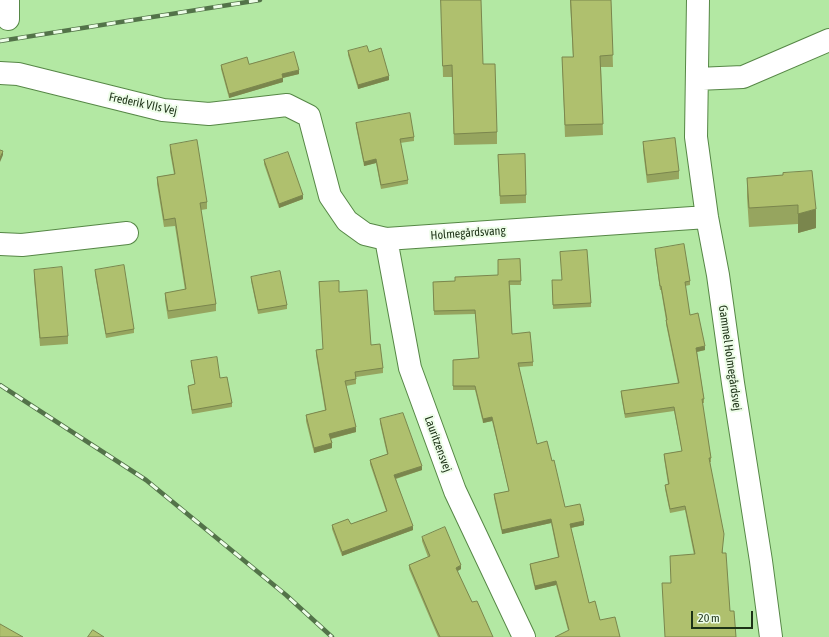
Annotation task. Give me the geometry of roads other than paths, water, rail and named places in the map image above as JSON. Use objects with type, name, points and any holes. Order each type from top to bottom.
[{"type":"street","name":"Gammel Holmegårdsvej","points":[[698,0],[696,137],[707,217],[718,275],[733,383],[761,561],[771,637]]},
{"type":"street","points":[[696,79],[743,76],[829,40]]},
{"type":"street","name":"Frederik VIIs Vej","points":[[0,73],[18,74],[163,110],[209,114],[287,105],[309,116]]},
{"type":"street","name":"Holmegårdsvang","points":[[309,116],[330,196],[347,221],[365,234],[386,239],[707,217]]},
{"type":"street","points":[[0,244],[22,245],[127,233]]},
{"type":"street","name":"Lauritzensvej","points":[[386,239],[410,368],[455,491],[524,637]]},
{"type":"railway","points":[[0,41],[260,0]]},
{"type":"railway","points":[[0,385],[146,480],[286,595],[332,637]]}]
